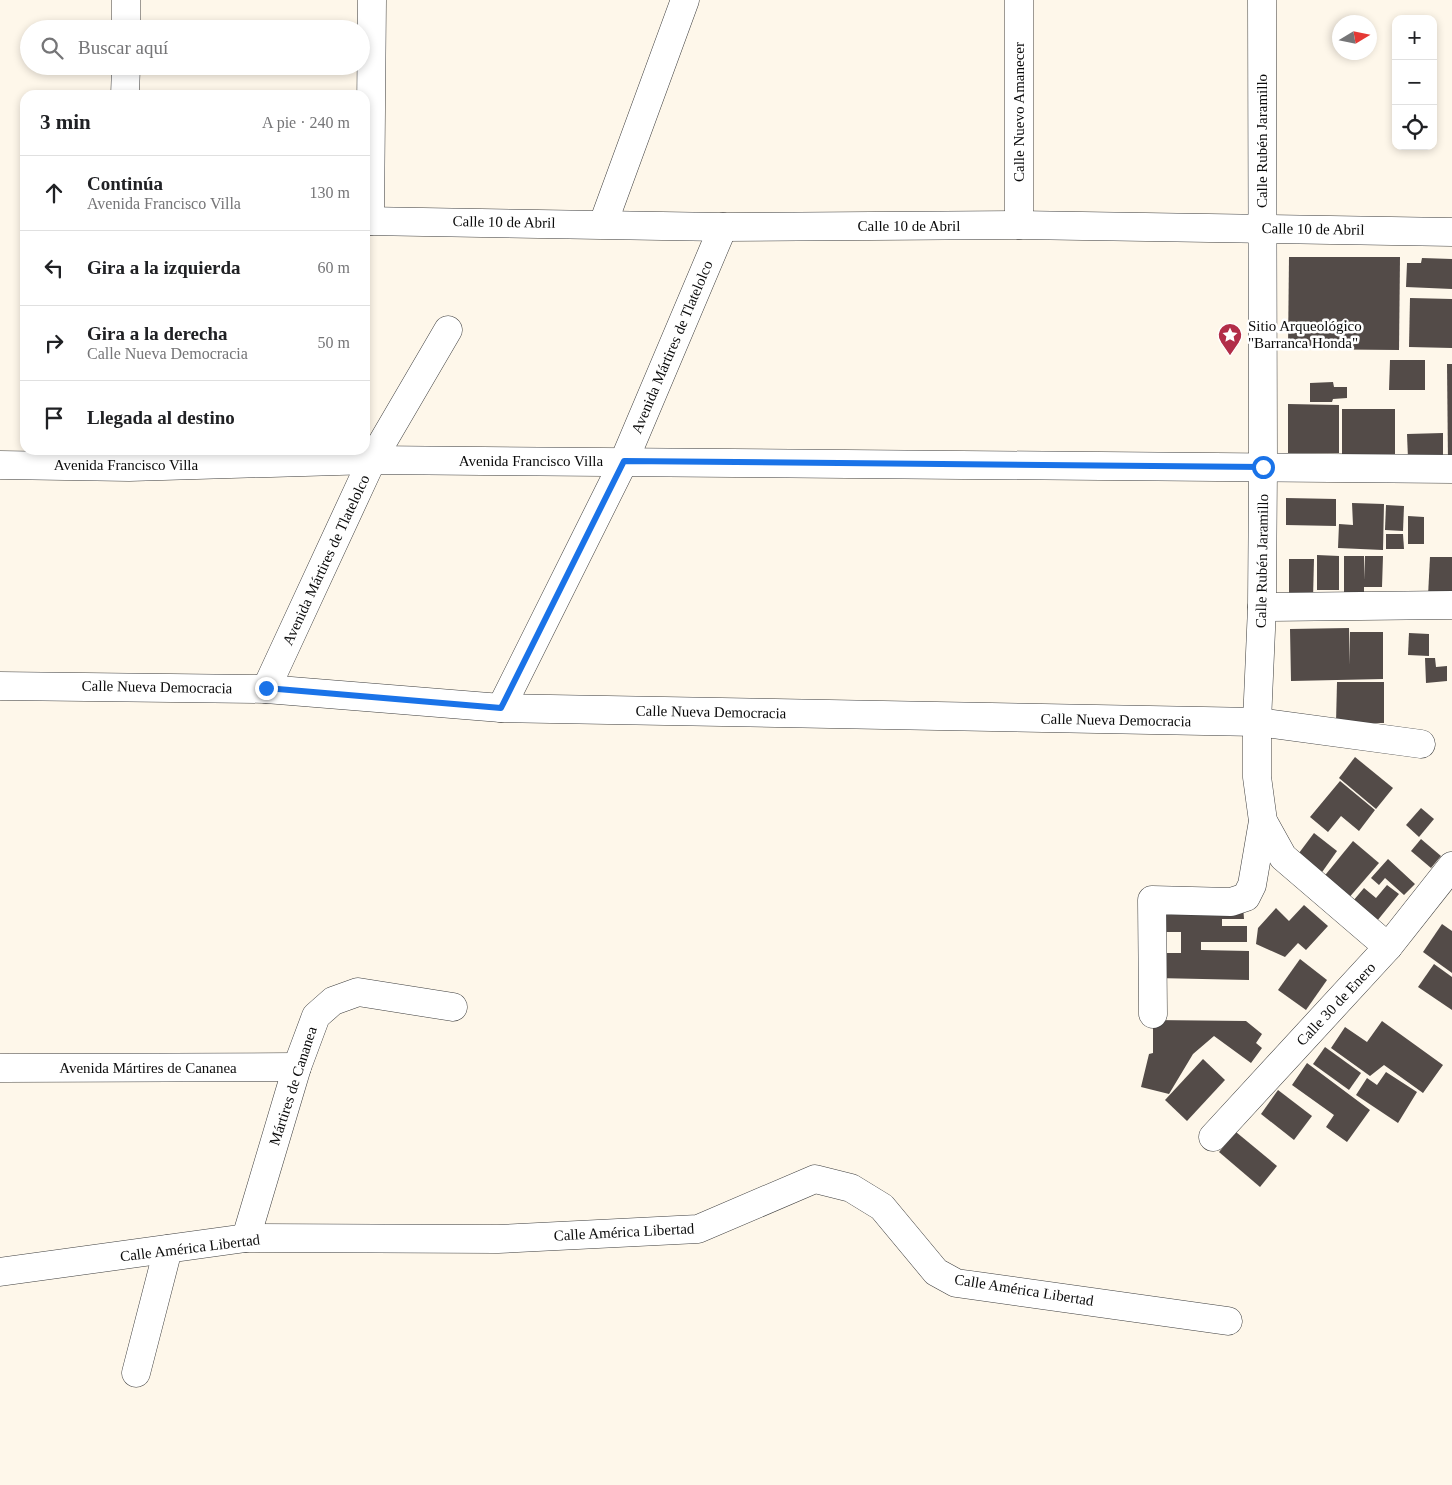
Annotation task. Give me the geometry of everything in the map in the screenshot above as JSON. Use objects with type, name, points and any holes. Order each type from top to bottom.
[{"type":"street","points":[[126,0],[126,20]]},
{"type":"street","points":[[370,110],[372,0]]},
{"type":"street","points":[[603,224],[685,0]]},
{"type":"street","name":"Calle Nuevo Amanecer","points":[[1019,0],[1019,225]]},
{"type":"street","name":"Calle Rubén Jaramillo","points":[[1262,0],[1263,467],[1262,607],[1257,722],[1257,777],[1263,822],[1282,856],[1388,947]]},
{"type":"street","points":[[126,75],[126,90]]},
{"type":"street","name":"Calle 10 de Abril","points":[[370,221],[723,227],[1019,225],[1262,227],[1452,232]]},
{"type":"street","name":"Avenida Mártires de Tlatelolco","points":[[501,708],[624,461],[723,227]]},
{"type":"street","name":"Avenida Mártires de Tlatelolco","points":[[266,688],[372,460],[448,330]]},
{"type":"street","name":"Avenida Francisco Villa","points":[[0,464],[128,459],[1452,468]]},
{"type":"street","points":[[1262,607],[1452,605]]},
{"type":"street","name":"Calle Nueva Democracia","points":[[0,686],[266,688],[501,708],[1257,722],[1421,744]]},
{"type":"street","points":[[1153,1014],[1152,900],[1231,902],[1246,897],[1252,885],[1263,822]]},
{"type":"street","name":"Calle 30 de Enero","points":[[1214,1137],[1388,947],[1452,866]]},
{"type":"street","name":"Mártires de Cananea","points":[[246,1238],[297,1067],[316,1016],[333,1001],[358,992],[454,1007]]},
{"type":"street","name":"Avenida Mártires de Cananea","points":[[0,1068],[297,1067]]},
{"type":"street","name":"Calle América Libertad","points":[[0,1272],[246,1238],[498,1239],[698,1229],[815,1179],[851,1188],[882,1207],[936,1272],[956,1283],[1228,1321]]},
{"type":"street","points":[[136,1373],[168,1249]]},
{"type":"building","points":[[1289,257],[1400,257],[1399,350],[1288,349]]},
{"type":"building","points":[[1422,258],[1452,259],[1452,289],[1406,287],[1407,263],[1421,263]]},
{"type":"building","points":[[1410,298],[1452,299],[1452,348],[1409,347]]},
{"type":"building","points":[[1390,360],[1425,360],[1425,390],[1389,390]]},
{"type":"building","points":[[1447,364],[1452,364],[1452,463],[1448,463]]},
{"type":"building","points":[[1333,382],[1334,387],[1347,387],[1347,398],[1333,399],[1332,402],[1310,402],[1310,383]]},
{"type":"building","points":[[1288,404],[1339,405],[1339,453],[1288,453]]},
{"type":"building","points":[[1342,409],[1395,409],[1395,455],[1342,455]]},
{"type":"building","points":[[1443,433],[1443,458],[1408,459],[1407,434]]},
{"type":"building","points":[[1286,498],[1336,499],[1336,526],[1286,525]]},
{"type":"building","points":[[1352,503],[1384,504],[1383,550],[1338,548],[1339,524],[1353,525]]},
{"type":"building","points":[[1386,505],[1404,506],[1403,531],[1385,530]]},
{"type":"building","points":[[1408,516],[1424,517],[1424,544],[1408,544]]},
{"type":"building","points":[[1386,534],[1403,534],[1404,549],[1386,549]]},
{"type":"building","points":[[1317,555],[1339,556],[1339,590],[1317,590]]},
{"type":"building","points":[[1344,556],[1364,556],[1365,580],[1365,556],[1383,556],[1382,587],[1364,587],[1364,602],[1344,602]]},
{"type":"building","points":[[1430,557],[1452,557],[1452,597],[1428,596]]},
{"type":"building","points":[[1289,559],[1314,559],[1313,599],[1289,599]]},
{"type":"building","points":[[1349,628],[1350,665],[1350,632],[1383,632],[1383,679],[1291,681],[1290,629]]},
{"type":"building","points":[[1409,633],[1429,634],[1429,656],[1408,655]]},
{"type":"building","points":[[1425,658],[1435,658],[1436,667],[1447,666],[1447,681],[1426,683]]},
{"type":"building","points":[[1337,682],[1384,682],[1384,723],[1336,723]]},
{"type":"building","points":[[1355,757],[1393,788],[1376,809],[1339,778]]},
{"type":"building","points":[[1340,781],[1375,810],[1359,831],[1341,816],[1328,832],[1310,817]]},
{"type":"building","points":[[1421,808],[1434,819],[1419,837],[1406,825]]},
{"type":"building","points":[[1314,833],[1337,851],[1320,875],[1296,857]]},
{"type":"building","points":[[1421,839],[1441,856],[1431,868],[1411,851]]},
{"type":"building","points":[[1353,841],[1379,863],[1347,900],[1322,879]]},
{"type":"building","points":[[1388,859],[1415,884],[1404,895],[1385,878],[1379,885],[1371,878]]},
{"type":"building","points":[[1387,885],[1399,894],[1377,921],[1353,901],[1364,888],[1376,898]]},
{"type":"building","points":[[1156,905],[1243,905],[1244,919],[1222,919],[1222,926],[1247,926],[1247,942],[1201,942],[1201,950],[1249,951],[1249,980],[1156,978],[1156,953],[1181,953],[1181,932],[1156,932]]},
{"type":"building","points":[[1304,905],[1328,926],[1306,950],[1298,943],[1285,957],[1256,944],[1258,928],[1276,908],[1289,921]]},
{"type":"building","points":[[1442,924],[1452,931],[1452,973],[1423,952]]},
{"type":"building","points":[[1300,959],[1327,980],[1306,1010],[1278,990]]},
{"type":"building","points":[[1434,964],[1452,977],[1452,1010],[1418,987]]},
{"type":"building","points":[[1153,1020],[1246,1021],[1262,1034],[1256,1043],[1262,1048],[1251,1063],[1214,1036],[1193,1054],[1169,1094],[1141,1087],[1149,1054],[1153,1053]]},
{"type":"building","points":[[1382,1021],[1443,1065],[1423,1093],[1384,1065],[1370,1076],[1331,1048],[1345,1027],[1367,1042]]},
{"type":"building","points":[[1325,1047],[1361,1073],[1349,1090],[1313,1064]]},
{"type":"building","points":[[1203,1059],[1225,1080],[1187,1121],[1165,1100]]},
{"type":"building","points":[[1307,1063],[1370,1110],[1347,1142],[1326,1127],[1334,1115],[1292,1085]]},
{"type":"building","points":[[1386,1072],[1417,1092],[1398,1123],[1356,1095],[1367,1078],[1377,1085]]},
{"type":"building","points":[[1278,1090],[1312,1116],[1294,1140],[1261,1114]]},
{"type":"building","points":[[1236,1132],[1277,1166],[1260,1187],[1219,1152]]},
{"type":"place","name":"Sitio Arqueológico \"Barranca Honda\"","points":[[1230,356]]},
{"type":"route","points":[[266,688],[501,708],[624,461],[1263,467]]}]
